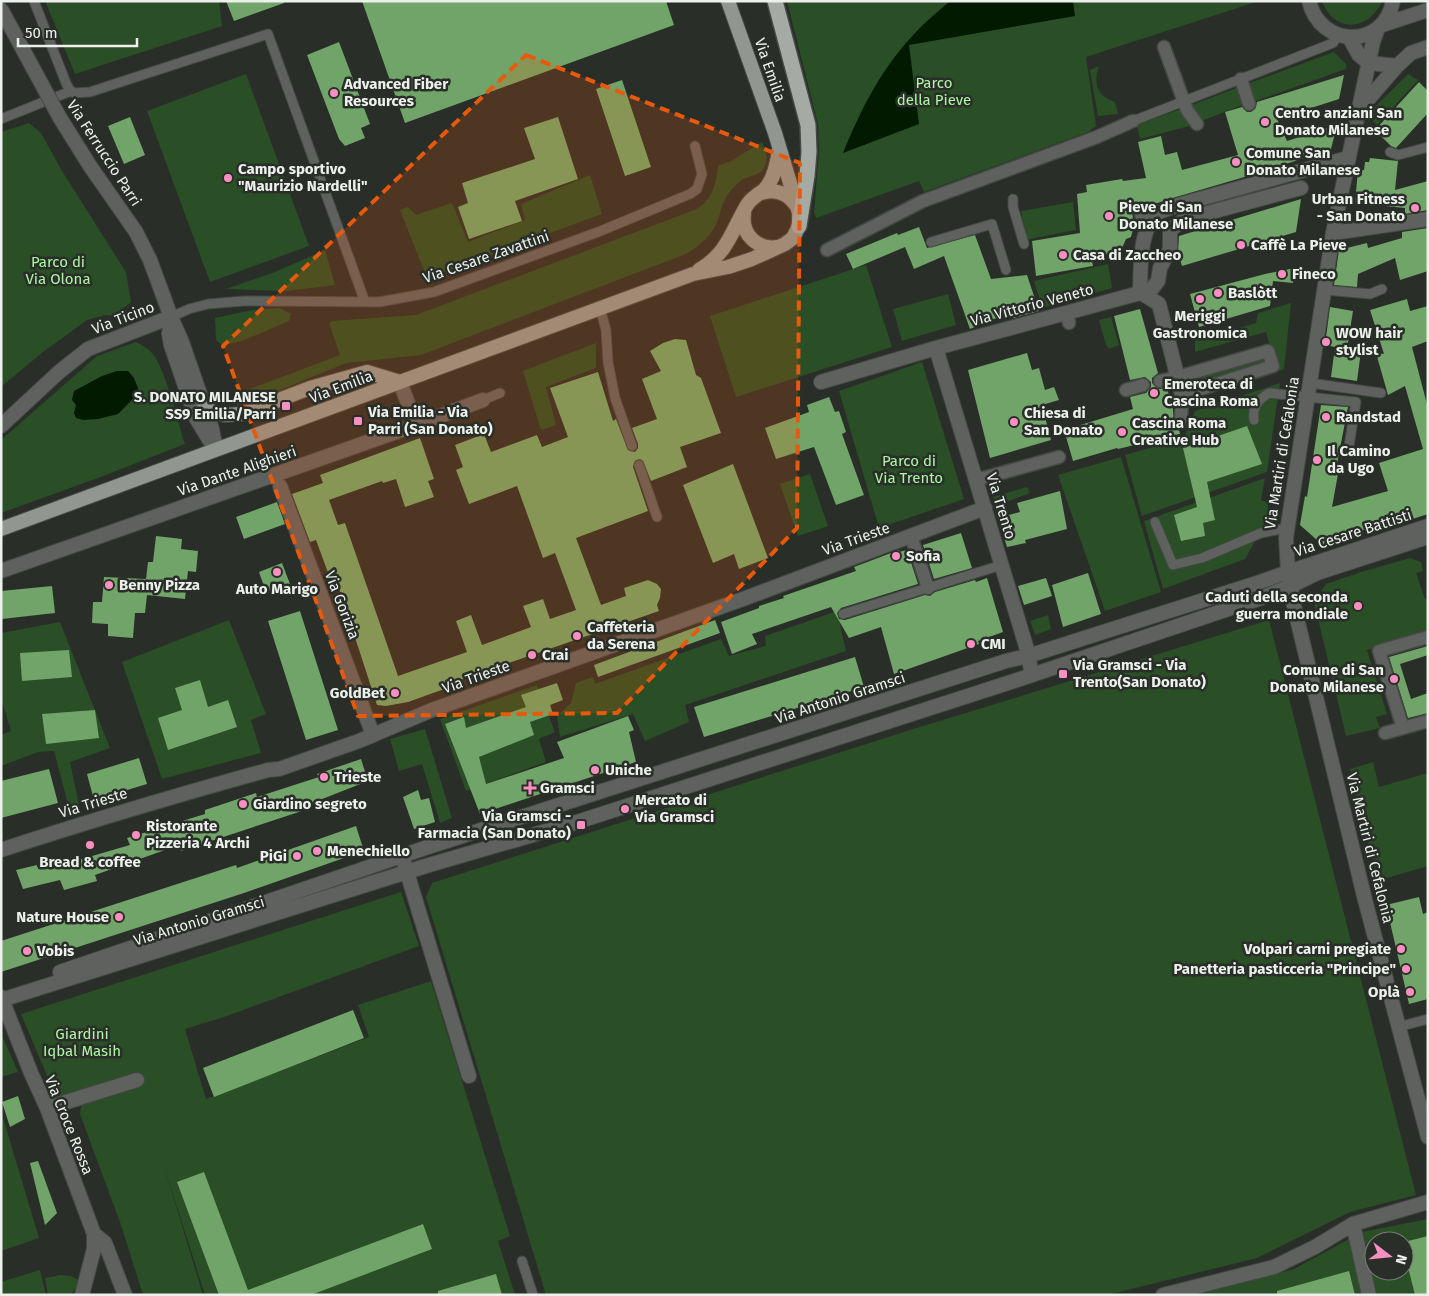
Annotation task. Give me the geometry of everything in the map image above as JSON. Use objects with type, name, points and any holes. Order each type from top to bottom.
[{"type":"highway","points":[[775,1],[808,124],[809,152],[807,176],[799,218]]},
{"type":"main road","name":"Via Emilia","points":[[1,529],[693,274],[744,262],[783,245],[793,238],[799,218],[770,119],[728,1]]},
{"type":"main road","name":"Via Emilia","points":[[693,274],[711,263],[734,233],[745,208],[770,181],[776,166],[779,150]]},
{"type":"main road","points":[[758,194],[770,191],[781,192],[790,198],[799,218]]},
{"type":"main road","points":[[745,208],[745,230],[751,239],[764,247],[773,248],[783,245]]},
{"type":"main road","points":[[204,408],[225,415],[242,414],[310,388],[367,372],[400,382]]},
{"type":"street","points":[[1308,1],[1316,20],[1325,29],[1343,36],[1364,35],[1380,26],[1428,10]]},
{"type":"street","points":[[1380,26],[1388,16],[1393,1]]},
{"type":"street","name":"Via Ferruccio Parri","points":[[1,9],[60,118],[90,166],[136,232],[150,260],[212,429],[216,449]]},
{"type":"street","name":"Via Martiri di Cefalonia","points":[[1380,26],[1373,42],[1332,233],[1286,538],[1288,572],[1294,606],[1365,900],[1428,1137]]},
{"type":"street","points":[[1343,36],[1359,55],[1369,63],[1397,66]]},
{"type":"street","points":[[1164,47],[1187,110],[1197,124]]},
{"type":"street","points":[[1358,111],[1397,66],[1411,53],[1428,47]]},
{"type":"street","points":[[1241,79],[1249,104]]},
{"type":"street","points":[[827,250],[923,201],[1096,137],[1133,121]]},
{"type":"street","points":[[1140,292],[1145,220],[1178,205],[1348,158]]},
{"type":"street","points":[[1140,292],[1151,290],[1158,281],[1160,268],[1170,249],[1170,230],[1177,224],[1185,219],[1301,188]]},
{"type":"street","points":[[1332,233],[1428,219]]},
{"type":"street","points":[[1140,292],[1158,304],[1182,395],[1181,421]]},
{"type":"street","name":"Via Vittorio Veneto","points":[[821,382],[936,348],[1068,318],[1140,292]]},
{"type":"street","name":"Via Ferruccio Parri","points":[[171,318],[169,334],[171,345],[196,418],[216,449]]},
{"type":"street","name":"Via Ticino","points":[[1,426],[59,372],[88,349],[171,318]]},
{"type":"street","name":"Via Trento","points":[[936,348],[1002,565],[1032,674]]},
{"type":"street","points":[[1160,381],[1268,351],[1273,366],[1182,395]]},
{"type":"street","points":[[400,382],[416,425]]},
{"type":"street","points":[[1126,390],[1143,385]]},
{"type":"street","name":"Via Dante Alighieri","points":[[1,571],[296,468],[483,400]]},
{"type":"street","points":[[976,480],[1059,457]]},
{"type":"street","points":[[259,481],[280,486],[296,468]]},
{"type":"street","name":"Via Gorizia","points":[[280,486],[373,735]]},
{"type":"street","name":"Via Trieste","points":[[1,850],[162,799],[268,770],[279,769],[359,741],[432,710],[743,599],[985,508]]},
{"type":"street","name":"Via Cesare Battisti","points":[[1288,572],[1428,526]]},
{"type":"street","points":[[911,536],[928,588]]},
{"type":"street","name":"Via Cesare Battisti","points":[[1291,586],[1318,573],[1428,537]]},
{"type":"street","name":"Via Antonio Gramsci","points":[[2,997],[402,856],[1288,572]]},
{"type":"street","name":"Via Antonio Gramsci","points":[[2,997],[429,865],[574,823],[1032,674],[1252,601],[1291,586]]},
{"type":"street","points":[[1403,728],[1379,651],[1428,637]]},
{"type":"street","points":[[1385,733],[1428,721]]},
{"type":"street","points":[[677,767],[683,788]]},
{"type":"street","points":[[402,856],[468,1076]]},
{"type":"street","name":"Via Croce Rossa","points":[[2,997],[31,1073],[47,1108],[94,1234]]},
{"type":"street","points":[[47,1108],[137,1080]]},
{"type":"street","points":[[1163,1295],[1274,1267],[1315,1247],[1353,1224],[1428,1202]]},
{"type":"street","points":[[1353,1224],[1369,1295]]},
{"type":"street","points":[[82,1295],[94,1249],[94,1234]]},
{"type":"street","points":[[94,1234],[105,1242],[125,1295]]},
{"type":"lane","points":[[34,1],[66,83],[72,91]]},
{"type":"lane","points":[[1,119],[72,91],[90,92],[268,34],[365,302]]},
{"type":"lane","points":[[1133,121],[1333,43],[1343,36]]},
{"type":"lane","name":"Via Cesare Zavattini","points":[[171,318],[189,309],[208,304],[244,300],[379,302],[434,292],[598,232],[690,194],[697,189],[702,174],[695,146]]},
{"type":"lane","points":[[1390,152],[1398,155],[1428,147]]},
{"type":"lane","points":[[1013,199],[1012,206],[1024,244]]},
{"type":"lane","points":[[931,242],[992,224],[1006,270]]},
{"type":"lane","points":[[1324,290],[1370,294],[1382,289]]},
{"type":"lane","points":[[600,308],[606,330],[608,362],[615,398],[632,446]]},
{"type":"lane","points":[[1254,420],[1253,412],[1256,404],[1269,393],[1308,390],[1380,393]]},
{"type":"lane","points":[[1308,390],[1356,402],[1348,452]]},
{"type":"lane","points":[[483,400],[500,394]]},
{"type":"lane","points":[[639,465],[657,518]]},
{"type":"lane","points":[[1155,522],[1173,565],[1202,558],[1261,532],[1287,528]]},
{"type":"lane","points":[[843,614],[1002,565]]},
{"type":"lane","points":[[1398,1027],[1428,1019]]},
{"type":"lane","points":[[522,1261],[533,1295]]},
{"type":"highlighted area","points":[[526,55],[800,163],[797,528],[617,713],[358,716],[223,346]]},
{"type":"green space","points":[[45,1],[219,1],[222,26],[75,74]]},
{"type":"green space","name":"Parco della Pieve","points":[[787,1],[1259,1],[1086,57],[1096,126],[1088,132],[924,192],[919,181],[816,218],[814,212],[819,152],[818,124]]},
{"type":"green space","points":[[1322,1],[1382,1],[1369,19],[1351,25],[1334,19]]},
{"type":"green space","points":[[1334,52],[1346,64],[1346,69],[1253,102],[1247,84]]},
{"type":"green space","points":[[1099,66],[1096,79],[1098,88],[1100,93],[1115,102],[1118,114],[1098,116],[1090,70]]},
{"type":"green space","name":"Campo sportivo \"Maurizio Nardelli\"","points":[[246,74],[309,246],[210,282],[147,111]]},
{"type":"green space","points":[[1408,74],[1418,80],[1377,125],[1367,115]]},
{"type":"green space","points":[[1239,87],[1245,104],[1201,121],[1192,105]]},
{"type":"green space","points":[[1181,109],[1193,125],[1140,139],[1137,125]]},
{"type":"green space","name":"Parco di Via Olona","points":[[29,123],[41,133],[62,171],[126,272],[131,302],[114,316],[105,315],[87,320],[43,352],[1,387],[1,132]]},
{"type":"green space","points":[[762,142],[767,158],[766,165],[762,171],[742,180],[732,189],[725,199],[719,217],[710,234],[697,247],[686,254],[421,355],[346,363],[238,407],[234,395],[340,355],[329,323],[332,321],[416,315],[697,209],[710,195],[715,184],[718,166],[731,161]]},
{"type":"green space","points":[[590,175],[602,214],[427,278],[400,210],[408,207],[416,215],[452,203],[468,242],[525,220],[521,204]]},
{"type":"green space","points":[[1073,202],[1076,230],[1025,240],[1021,211]]},
{"type":"green space","points":[[325,250],[335,285],[287,291],[226,289],[275,272]]},
{"type":"green space","points":[[1108,264],[1112,288],[1042,308],[1034,281]]},
{"type":"green space","points":[[866,265],[892,347],[736,397],[710,316]]},
{"type":"green space","points":[[948,294],[956,325],[902,341],[893,309]]},
{"type":"green space","points":[[1291,303],[1284,369],[1277,372],[1266,332],[1195,352],[1195,341],[1256,323],[1258,313]]},
{"type":"green space","points":[[280,308],[291,314],[289,321],[242,341],[222,345],[216,340],[215,318],[252,310]]},
{"type":"green space","points":[[1111,317],[1119,345],[1109,349],[1106,345],[1099,320]]},
{"type":"green space","points":[[136,342],[152,353],[162,370],[185,444],[1,513],[1,440],[97,356]]},
{"type":"green space","points":[[596,343],[596,368],[546,387],[556,425],[541,430],[523,371]]},
{"type":"green space","points":[[1262,356],[1265,365],[1191,389],[1185,379]]},
{"type":"green space","name":"Parco di Via Trento","points":[[922,362],[964,499],[879,528],[839,391]]},
{"type":"green space","points":[[1280,383],[1267,472],[1142,516],[1125,455],[1184,438],[1195,411]]},
{"type":"green space","points":[[1121,457],[1161,592],[1105,611],[1058,475]]},
{"type":"green space","points":[[810,474],[828,526],[798,536],[780,484]]},
{"type":"green space","points":[[1265,478],[1261,500],[1268,503],[1267,516],[1245,559],[1163,589],[1144,521]]},
{"type":"green space","points":[[1027,487],[1030,493],[996,506],[993,497]]},
{"type":"green space","points":[[1410,558],[1421,562],[1423,571],[1416,573],[1425,599],[1428,599],[1428,633],[1367,650],[1387,714],[1376,717],[1380,728],[1346,736],[1314,602],[1326,584]]},
{"type":"green space","points":[[837,611],[846,651],[685,705],[689,722],[645,741],[633,714],[560,737],[557,716],[571,703],[576,683],[593,677],[595,684],[721,639],[729,656],[766,646],[765,636]]},
{"type":"green space","points":[[1048,615],[1051,629],[1035,635],[1030,621]]},
{"type":"green space","points":[[229,620],[266,714],[251,720],[261,753],[162,779],[122,662]]},
{"type":"green space","points":[[1269,620],[1416,1195],[1350,1212],[1257,1258],[1107,1295],[546,1295],[426,897],[432,883],[910,730]]},
{"type":"green space","points":[[60,622],[110,748],[70,762],[79,805],[69,808],[54,751],[38,752],[1,766],[1,735],[11,731],[1,698],[1,633]]},
{"type":"green space","points":[[537,685],[555,732],[539,739],[546,762],[466,791],[440,719]]},
{"type":"green space","points":[[425,729],[452,818],[440,823],[422,764],[399,771],[390,739]]},
{"type":"green space","points":[[1373,762],[1379,787],[1428,773],[1428,866],[1380,880],[1374,866],[1350,769]]},
{"type":"green space","points":[[401,892],[419,946],[224,1017],[185,1029],[206,1099],[369,1037],[358,1005],[431,981],[510,1236],[498,1241],[515,1295],[205,1295],[164,1166],[203,1295],[143,1295],[121,1225],[80,1114],[83,1091],[59,1096],[51,1085],[21,1014]]},
{"type":"green space","name":"Giardini Iqbal Masih","points":[[1,1033],[18,1072],[1,1077]]},
{"type":"green space","points":[[1,1111],[39,1238],[1,1251]]},
{"type":"green space","points":[[1428,1219],[1428,1295],[1193,1295],[1294,1269],[1364,1232],[1364,1281],[1414,1281],[1414,1231],[1367,1231]]},
{"type":"green space","points":[[40,1270],[46,1295],[1,1295],[1,1282]]},
{"type":"green space","points":[[61,1275],[71,1276],[80,1281],[71,1295],[48,1295],[45,1278]]},
{"type":"shaded area","points":[[950,1],[1073,1],[1075,16],[909,45],[919,124],[843,153],[857,120],[893,59],[920,28]]},
{"type":"shaded area","points":[[117,371],[128,371],[134,378],[138,388],[136,396],[118,414],[98,419],[84,420],[76,418],[74,413],[76,405],[72,400],[74,391],[102,376]]},
{"type":"building","points":[[226,1],[284,1],[284,3],[234,21]]},
{"type":"building","points":[[362,1],[666,1],[674,25],[405,123]]},
{"type":"building","points":[[339,42],[370,124],[361,128],[365,138],[345,146],[339,139],[307,55]]},
{"type":"building","points":[[1344,75],[1339,99],[1277,119],[1287,141],[1337,125],[1331,149],[1145,207],[1139,206],[1132,211],[1134,226],[1131,237],[1126,239],[1119,253],[1091,255],[1093,266],[1036,276],[1032,241],[1080,233],[1077,194],[1087,192],[1086,185],[1122,179],[1123,181],[1146,178],[1138,142],[1161,136],[1165,155],[1177,152],[1182,170],[1238,155],[1225,112],[1242,107],[1247,112],[1251,112],[1255,109],[1257,102]]},
{"type":"building","points":[[622,80],[651,167],[625,176],[596,89]]},
{"type":"building","points":[[1419,82],[1428,91],[1428,113],[1396,148],[1391,146],[1375,130]]},
{"type":"building","points":[[130,117],[145,155],[124,164],[108,126]]},
{"type":"building","points":[[558,117],[578,179],[515,201],[522,221],[469,239],[458,207],[468,203],[462,183],[535,159],[524,128]]},
{"type":"building","points":[[1370,158],[1398,161],[1395,190],[1428,181],[1428,210],[1405,214],[1405,208],[1355,203],[1358,170],[1364,170],[1365,162],[1369,162]]},
{"type":"building","points":[[1301,199],[1296,232],[1182,266],[1178,253],[1179,236]]},
{"type":"building","points":[[919,227],[927,248],[975,235],[991,279],[1027,275],[1039,311],[1013,318],[1011,312],[970,329],[944,256],[914,269],[905,247],[853,269],[846,254],[897,233],[898,235]]},
{"type":"building","points":[[1428,228],[1428,271],[1400,280],[1395,258],[1358,274],[1357,287],[1334,285],[1339,250],[1367,243],[1368,248],[1402,238],[1402,232]]},
{"type":"building","points":[[1295,268],[1293,283],[1273,281],[1270,306],[1199,327],[1190,294]]},
{"type":"building","points":[[1407,299],[1410,311],[1428,306],[1428,341],[1412,347],[1428,408],[1428,514],[1397,524],[1395,518],[1361,531],[1362,535],[1335,544],[1330,543],[1326,548],[1300,525],[1305,496],[1307,497],[1321,405],[1348,407],[1335,474],[1338,474],[1332,507],[1388,491],[1379,463],[1423,449],[1405,386],[1388,395],[1376,353],[1384,354],[1370,310]]},
{"type":"building","points":[[1330,307],[1353,311],[1347,349],[1361,351],[1357,381],[1331,377],[1335,347],[1325,345]]},
{"type":"building","points":[[1140,309],[1158,373],[1152,378],[1152,383],[1158,389],[1167,388],[1173,410],[1174,424],[1179,429],[1180,434],[1117,448],[1073,461],[1064,430],[1133,409],[1130,397],[1146,393],[1151,387],[1151,382],[1145,377],[1130,380],[1114,316]]},
{"type":"building","points":[[675,339],[686,340],[696,375],[701,378],[721,433],[680,447],[687,467],[651,481],[643,461],[640,459],[635,461],[633,467],[648,511],[576,538],[601,605],[626,596],[624,588],[648,580],[657,584],[661,589],[657,605],[659,611],[460,680],[461,683],[408,702],[386,706],[377,705],[335,576],[330,578],[316,540],[310,542],[292,494],[323,483],[320,475],[420,438],[434,479],[428,481],[434,497],[405,507],[396,479],[383,483],[382,481],[329,500],[338,525],[345,523],[398,676],[467,652],[456,621],[471,615],[482,645],[531,627],[523,606],[543,599],[550,619],[576,610],[555,553],[543,558],[517,486],[469,504],[456,470],[463,467],[455,445],[484,434],[491,452],[537,435],[542,447],[568,437],[550,388],[598,372],[613,421],[616,419],[628,450],[635,452],[638,444],[632,428],[657,419],[642,379],[661,371],[650,351],[663,343]]},
{"type":"building","name":"Chiesa di San Donato","points":[[1027,353],[1032,370],[1039,368],[1045,390],[1054,387],[1059,400],[1042,405],[1051,440],[990,458],[968,370]]},
{"type":"building","points":[[829,397],[835,412],[839,411],[846,432],[842,434],[864,495],[836,505],[814,447],[776,459],[765,428],[809,412],[807,405]]},
{"type":"building","points":[[1247,426],[1262,464],[1207,482],[1215,520],[1203,523],[1205,536],[1181,541],[1174,515],[1197,507],[1183,448]]},
{"type":"building","points":[[733,464],[768,558],[739,569],[734,554],[713,563],[683,485]]},
{"type":"building","points":[[1060,491],[1067,529],[1025,540],[1026,543],[1007,547],[998,518],[1020,512],[1017,503]]},
{"type":"building","points":[[277,502],[285,524],[244,539],[236,517]]},
{"type":"building","points":[[961,533],[972,568],[934,579],[923,545]]},
{"type":"building","points":[[156,536],[182,539],[181,549],[198,551],[196,572],[188,571],[185,599],[147,595],[145,613],[135,613],[133,638],[108,636],[108,624],[92,623],[93,602],[102,602],[104,577],[146,579],[148,562],[153,562]]},
{"type":"building","points":[[899,550],[899,552],[907,550],[918,584],[841,608],[837,613],[839,619],[845,620],[987,578],[1003,632],[978,641],[979,644],[894,674],[881,627],[849,638],[831,607],[752,634],[757,644],[732,654],[721,622],[784,598],[783,596],[856,571],[854,567]]},
{"type":"building","points":[[282,563],[290,584],[266,592],[259,572]]},
{"type":"building","points":[[1088,573],[1101,614],[1063,627],[1052,585]]},
{"type":"building","points":[[1046,578],[1052,596],[1024,605],[1018,586]]},
{"type":"building","points":[[52,586],[55,613],[2,619],[1,591]]},
{"type":"building","points":[[300,611],[338,730],[306,740],[268,621]]},
{"type":"building","points":[[715,620],[720,633],[598,677],[594,665]]},
{"type":"building","points":[[1428,646],[1428,655],[1400,664],[1411,699],[1428,693],[1428,713],[1408,718],[1389,657]]},
{"type":"building","points":[[69,650],[72,677],[22,681],[20,653]]},
{"type":"building","points":[[855,657],[864,687],[704,737],[694,707]]},
{"type":"building","points":[[200,680],[208,707],[228,700],[237,727],[168,750],[158,718],[182,710],[175,688]]},
{"type":"building","points":[[557,683],[563,700],[550,705],[553,714],[530,722],[534,735],[479,757],[486,784],[564,758],[557,742],[628,716],[634,730],[629,732],[636,762],[480,814],[445,724],[464,717],[466,728],[526,707],[521,695]]},
{"type":"building","points":[[95,710],[99,738],[46,744],[42,714]]},
{"type":"building","points":[[139,758],[147,784],[94,800],[87,774]]},
{"type":"building","points":[[361,759],[368,781],[307,805],[308,809],[181,851],[179,845],[95,875],[97,881],[64,890],[60,880],[23,889],[16,870],[37,865],[37,867],[67,858],[68,863],[130,845],[127,838],[205,814],[205,810],[256,793],[257,797],[319,777],[317,774]]},
{"type":"building","points":[[49,769],[58,803],[1,818],[1,781]]},
{"type":"building","points":[[418,790],[421,800],[429,798],[435,822],[414,829],[403,797]]},
{"type":"building","points":[[356,826],[364,851],[244,893],[1,972],[1,941],[236,865],[237,868]]},
{"type":"building","points":[[1419,897],[1423,914],[1428,912],[1428,999],[1409,1004],[1386,905]]},
{"type":"building","points":[[353,1010],[364,1038],[214,1097],[203,1068]]},
{"type":"building","points":[[18,1096],[25,1119],[10,1127],[2,1102]]},
{"type":"building","points":[[38,1161],[57,1213],[45,1225],[30,1163]]},
{"type":"building","points":[[204,1172],[248,1290],[423,1224],[432,1249],[311,1295],[219,1295],[177,1182]]},
{"type":"building","points":[[1428,1236],[1428,1295],[1415,1295],[1412,1281],[1414,1281],[1414,1240]]},
{"type":"building","points":[[1349,1271],[1355,1295],[1277,1295],[1277,1291]]},
{"type":"building","points":[[496,1274],[502,1295],[438,1295],[438,1291]]},
{"type":"place","name":"Advanced Fiber Resources","points":[[334,93]]},
{"type":"place","name":"Centro anziani San Donato Milanese","points":[[1265,122]]},
{"type":"place","name":"Comune San Donato Milanese","points":[[1236,162]]},
{"type":"place","name":"Campo sportivo \"Maurizio Nardelli\"","points":[[228,178]]},
{"type":"place","name":"Urban Fitness - San Donato","points":[[1415,208]]},
{"type":"place","name":"Pieve di San Donato Milanese","points":[[1109,216]]},
{"type":"place","name":"Caffè La Pieve","points":[[1241,245]]},
{"type":"place","name":"Casa di Zaccheo","points":[[1063,255]]},
{"type":"place","name":"Fineco","points":[[1282,274]]},
{"type":"place","name":"Baslòtt","points":[[1218,293]]},
{"type":"place","name":"Meriggi Gastronomica","points":[[1200,299]]},
{"type":"place","name":"WOW hair stylist","points":[[1326,342]]},
{"type":"place","name":"Emeroteca di Cascina Roma","points":[[1154,393]]},
{"type":"place","name":"S. DONATO MILANESE SS9 Emilia/Parri","points":[[286,406]]},
{"type":"place","name":"Randstad","points":[[1326,417]]},
{"type":"place","name":"Via Emilia - Via Parri (San Donato)","points":[[358,421]]},
{"type":"place","name":"Chiesa di San Donato","points":[[1014,422]]},
{"type":"place","name":"Cascina Roma Creative Hub","points":[[1122,432]]},
{"type":"place","name":"Il Camino da Ugo","points":[[1317,460]]},
{"type":"place","name":"Sofia","points":[[896,556]]},
{"type":"place","name":"Auto Marigo","points":[[277,572]]},
{"type":"place","name":"Benny Pizza","points":[[109,585]]},
{"type":"place","name":"Caduti della seconda guerra mondiale","points":[[1358,606]]},
{"type":"place","name":"Caffeteria da Serena","points":[[577,636]]},
{"type":"place","name":"CMI","points":[[971,644]]},
{"type":"place","name":"Crai","points":[[532,655]]},
{"type":"place","name":"Via Gramsci - Via Trento(San Donato)","points":[[1063,674]]},
{"type":"place","name":"Comune di San Donato Milanese","points":[[1394,679]]},
{"type":"place","name":"GoldBet","points":[[395,693]]},
{"type":"place","name":"Uniche","points":[[595,770]]},
{"type":"place","name":"Trieste","points":[[324,777]]},
{"type":"place","name":"Gramsci","points":[[530,788]]},
{"type":"place","name":"Giardino segreto","points":[[243,804]]},
{"type":"place","name":"Mercato di Via Gramsci","points":[[625,809]]},
{"type":"place","name":"Via Gramsci - Farmacia (San Donato)","points":[[581,825]]},
{"type":"place","name":"Ristorante Pizzeria 4 Archi","points":[[136,835]]},
{"type":"place","name":"Bread & coffee","points":[[90,845]]},
{"type":"place","name":"Menechiello","points":[[317,851]]},
{"type":"place","name":"PiGi","points":[[297,856]]},
{"type":"place","name":"Nature House","points":[[119,917]]},
{"type":"place","name":"Volpari carni pregiate","points":[[1401,949]]},
{"type":"place","name":"Vobis","points":[[27,951]]},
{"type":"place","name":"Panetteria pasticceria \"Principe\"","points":[[1406,969]]},
{"type":"place","name":"Oplà","points":[[1410,992]]}]
